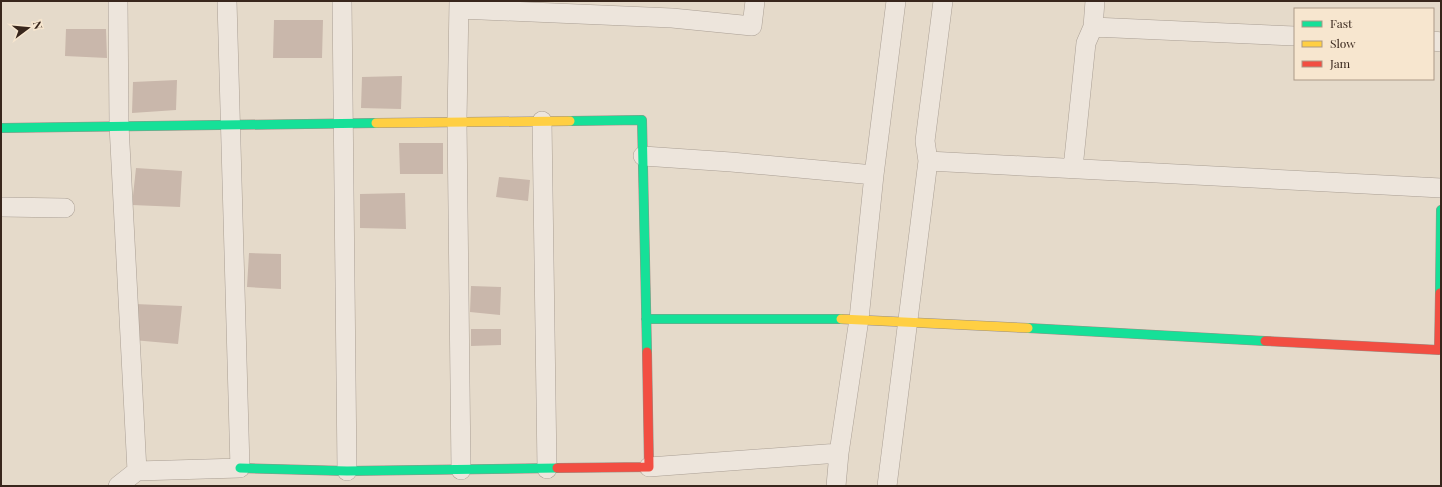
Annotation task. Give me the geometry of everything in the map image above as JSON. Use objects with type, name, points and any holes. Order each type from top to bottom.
[{"type":"street","points":[[118,1],[119,125],[137,471]]},
{"type":"street","points":[[227,1],[240,468]]},
{"type":"street","points":[[342,1],[347,471]]},
{"type":"street","points":[[461,470],[457,122],[459,5],[672,18],[752,26],[755,1]]},
{"type":"street","points":[[836,486],[839,453],[859,319],[874,175],[896,1]]},
{"type":"street","points":[[887,486],[928,161],[925,141],[943,1]]},
{"type":"street","points":[[1073,168],[1086,43],[1093,28],[1095,1]]},
{"type":"street","points":[[1093,28],[1294,36]]},
{"type":"street","points":[[542,120],[547,469]]},
{"type":"street","points":[[1,128],[119,125],[642,120],[649,467]]},
{"type":"street","points":[[643,156],[731,162],[874,175]]},
{"type":"street","points":[[928,161],[1441,188]]},
{"type":"street","points":[[1,207],[65,208]]},
{"type":"street","points":[[646,319],[859,319],[1438,350],[1441,210]]},
{"type":"street","points":[[118,486],[137,471],[240,468],[347,471],[649,467],[839,453]]},
{"type":"building","points":[[274,20],[323,20],[322,58],[273,58]]},
{"type":"building","points":[[66,29],[106,29],[107,58],[65,56]]},
{"type":"building","points":[[402,76],[401,109],[361,108],[362,77]]},
{"type":"building","points":[[177,80],[176,110],[132,113],[133,82]]},
{"type":"building","points":[[399,143],[443,143],[443,174],[400,174]]},
{"type":"building","points":[[136,168],[182,171],[180,207],[132,205]]},
{"type":"building","points":[[499,177],[530,180],[528,201],[496,197]]},
{"type":"building","points":[[405,193],[406,229],[360,228],[360,194]]},
{"type":"building","points":[[249,253],[281,254],[281,289],[247,287]]},
{"type":"building","points":[[471,286],[501,287],[500,315],[470,312]]},
{"type":"building","points":[[135,304],[182,306],[178,344],[133,340]]},
{"type":"building","points":[[471,329],[501,329],[501,345],[471,346]]},
{"type":"traffic: fast","points":[[570,121],[642,120],[647,352]]},
{"type":"traffic: fast","points":[[1,128],[376,123]]},
{"type":"traffic: fast","points":[[1440,293],[1441,210]]},
{"type":"traffic: fast","points":[[646,319],[841,319]]},
{"type":"traffic: fast","points":[[1028,328],[1265,341]]},
{"type":"traffic: fast","points":[[240,468],[347,471],[557,468]]},
{"type":"traffic: slow","points":[[376,123],[570,121]]},
{"type":"traffic: slow","points":[[841,319],[1028,328]]},
{"type":"traffic: jam","points":[[1265,341],[1439,350],[1440,293]]},
{"type":"traffic: jam","points":[[557,468],[649,467],[647,352]]}]
